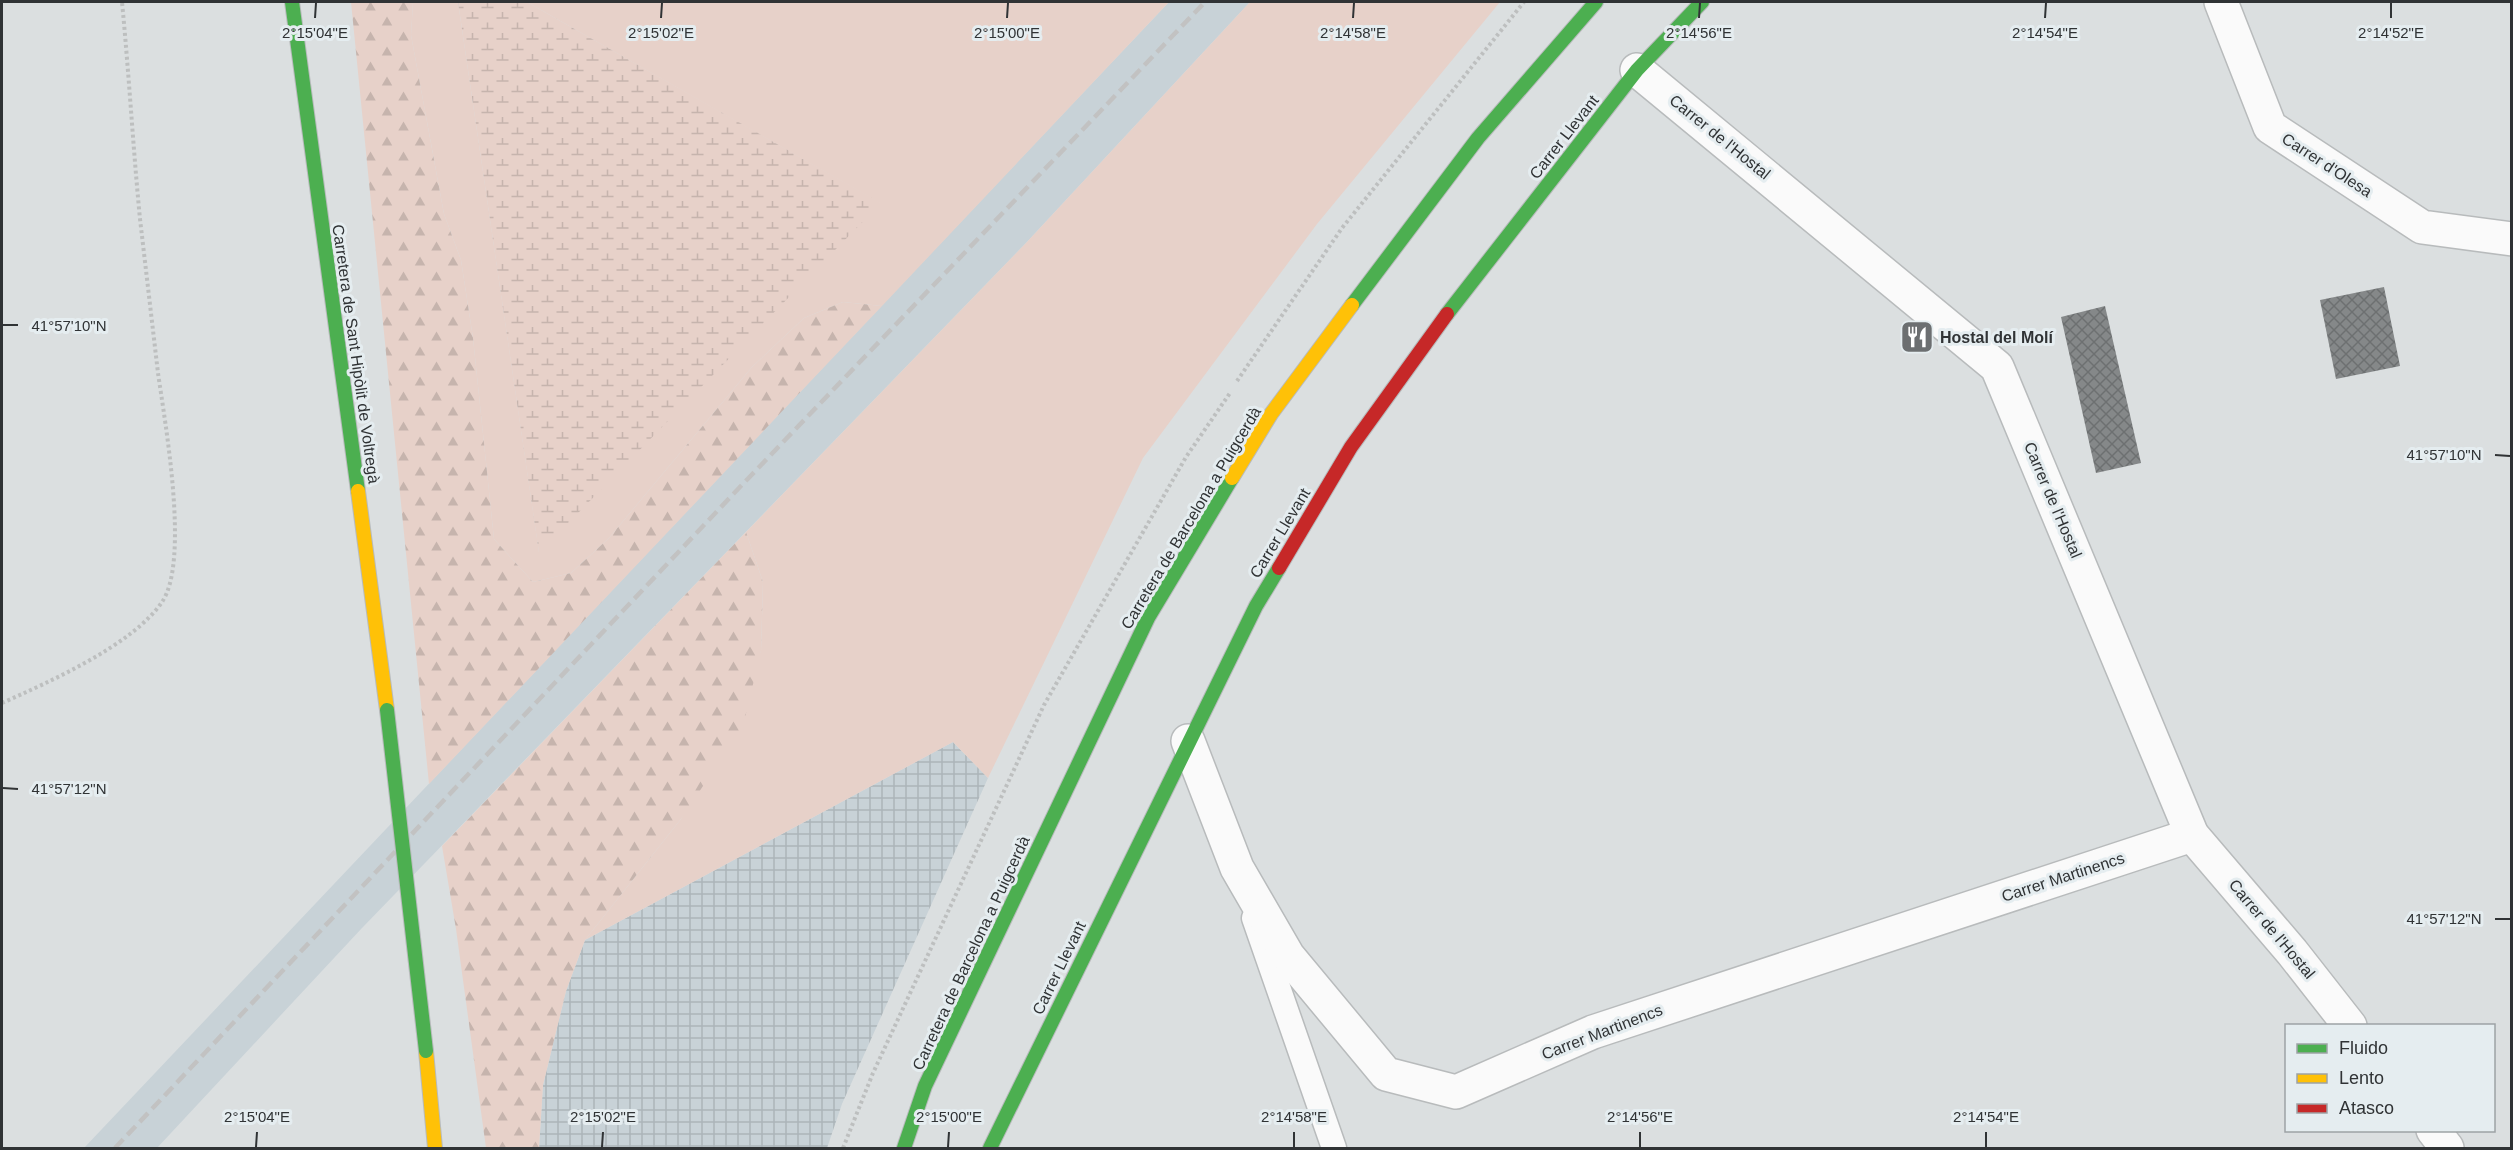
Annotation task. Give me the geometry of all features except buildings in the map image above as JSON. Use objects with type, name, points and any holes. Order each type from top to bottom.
[{"type":"street","name":"Carretera de Sant Hipòlit de Voltregà","points":[[292,2],[387,710],[435,1149]]},
{"type":"street","name":"Carretera de Barcelona a Puigcerdà","points":[[904,1149],[925,1086],[1160,597],[1271,414],[1478,138],[1596,2]]},
{"type":"street","name":"Carrer Llevant","points":[[990,1149],[1256,606],[1351,447],[1431,334],[1637,70],[1702,2]]},
{"type":"street","name":"Carrer d'Olesa","points":[[2221,2],[2270,128],[2422,227],[2511,239]]},
{"type":"street","name":"Carrer de l'Hostal","points":[[1637,70],[1997,367],[2192,835],[2292,952],[2348,1024]]},
{"type":"street","name":"Carrer Martinencs","points":[[1188,741],[1237,868],[1288,956],[1386,1074],[1456,1092],[1593,1032],[2192,835]]},
{"type":"street","points":[[2434,1132],[2447,1149]]},
{"type":"lane","points":[[1237,868],[1334,1149]]},
{"type":"path","points":[[2,703],[42,685],[99,654],[139,626],[162,602],[172,580],[174,509],[136,179],[122,2]]},
{"type":"shaded area","points":[[1169,2],[1250,2],[1026,243],[362,928],[157,1148],[84,1148]]},
{"type":"shaded area","points":[[953,742],[988,778],[842,1104],[827,1148],[539,1148],[543,1085],[566,991],[585,940]]},
{"type":"green space","points":[[351,2],[413,2],[411,35],[444,214],[461,260],[473,338],[494,539],[533,582],[571,573],[609,538],[752,367],[804,318],[843,302],[882,306],[429,784]]},
{"type":"green space","points":[[413,2],[458,2],[539,552],[880,203],[527,2],[1169,2],[882,306],[843,302],[804,318],[752,367],[609,538],[571,573],[533,582],[494,539],[473,338],[461,260],[444,214],[411,35]]},
{"type":"green space","points":[[458,2],[527,2],[881,203],[539,553]]},
{"type":"green space","points":[[1250,2],[1500,2],[1317,224],[1143,458],[988,778],[953,742],[585,940],[681,819],[761,651],[763,582],[746,532],[1026,243]]},
{"type":"green space","points":[[746,532],[763,582],[761,651],[743,726],[681,819],[585,940],[566,991],[543,1085],[539,1148],[486,1148],[456,929],[442,846]]},
{"type":"railway","points":[[115,1148],[739,488],[1205,2]]},
{"type":"traffic: fast","points":[[292,2],[358,491]]},
{"type":"traffic: fast","points":[[1352,305],[1478,138],[1596,2]]},
{"type":"traffic: fast","points":[[1447,314],[1637,70],[1702,2]]},
{"type":"traffic: fast","points":[[904,1148],[925,1086],[1148,618],[1232,478]]},
{"type":"traffic: fast","points":[[990,1148],[1256,606],[1279,568]]},
{"type":"traffic: fast","points":[[387,710],[426,1051]]},
{"type":"traffic: slow","points":[[1232,478],[1271,414],[1352,305]]},
{"type":"traffic: slow","points":[[358,491],[387,710]]},
{"type":"traffic: slow","points":[[426,1051],[435,1148]]},
{"type":"traffic: jam","points":[[1279,568],[1351,447],[1447,314]]},
{"type":"place","name":"Hostal del Molí","points":[[1917,337]]}]
